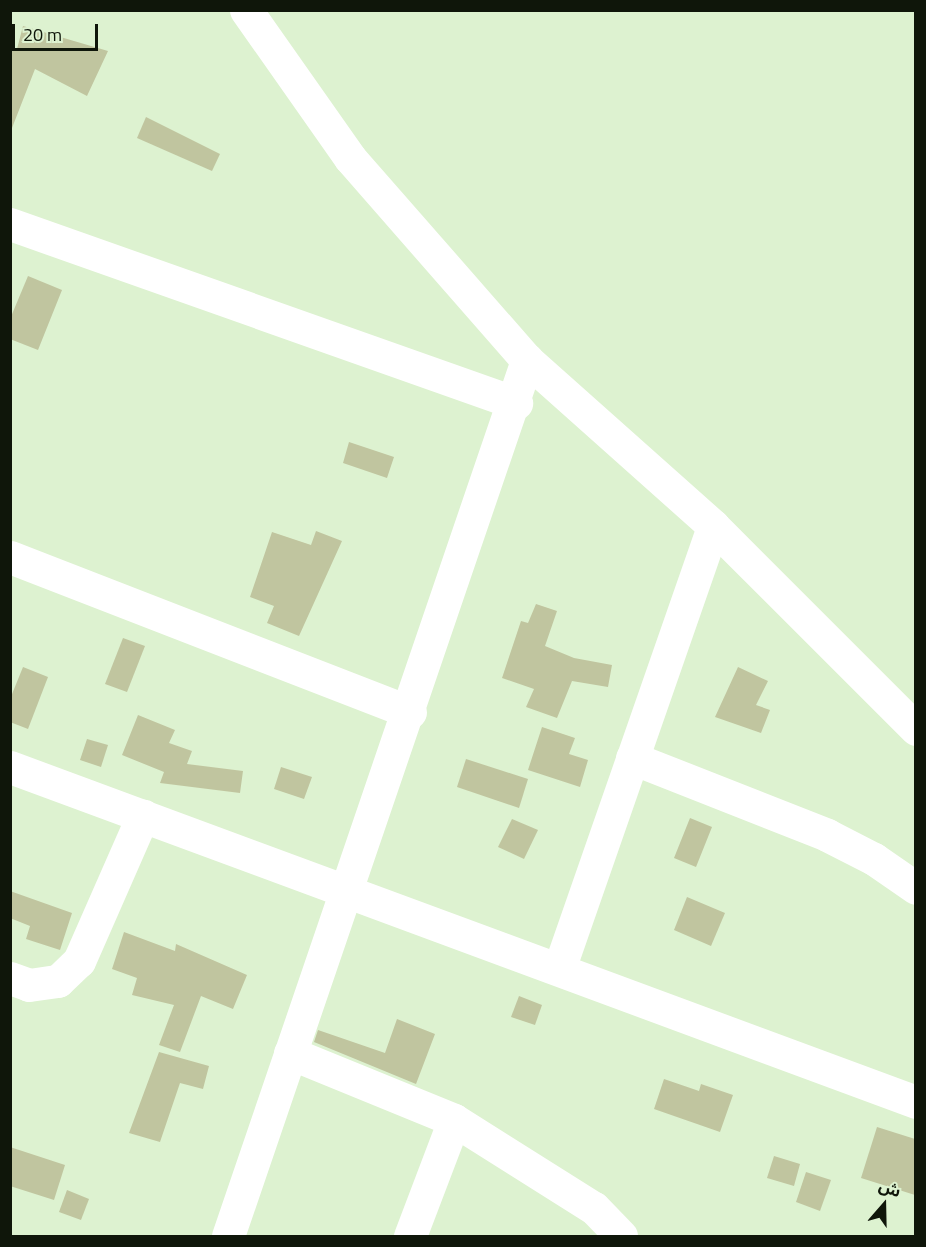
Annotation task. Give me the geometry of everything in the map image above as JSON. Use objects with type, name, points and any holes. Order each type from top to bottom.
[{"type":"street","points":[[246,10],[350,158],[527,360],[713,526],[915,729]]},
{"type":"street","points":[[10,224],[516,403]]},
{"type":"street","points":[[228,1236],[516,403],[527,360]]},
{"type":"street","points":[[559,969],[713,526]]},
{"type":"street","points":[[10,557],[410,712]]},
{"type":"street","points":[[632,758],[827,835],[874,859],[915,888]]},
{"type":"street","points":[[10,767],[348,889],[915,1102]]},
{"type":"street","points":[[10,978],[29,985],[58,981],[79,961],[143,814]]},
{"type":"street","points":[[290,1053],[454,1120],[594,1208],[621,1236]]},
{"type":"street","points":[[410,1236],[454,1120]]},
{"type":"building","points":[[23,26],[108,51],[87,96],[35,69],[12,128],[10,47],[17,49]]},
{"type":"building","points":[[146,117],[220,154],[212,171],[137,138]]},
{"type":"building","points":[[28,276],[62,290],[38,350],[10,339],[10,319]]},
{"type":"building","points":[[349,442],[394,457],[387,478],[343,463]]},
{"type":"building","points":[[316,531],[342,541],[299,636],[267,623],[274,606],[250,597],[272,532],[311,545]]},
{"type":"building","points":[[536,604],[557,611],[545,646],[574,658],[612,665],[608,687],[572,681],[557,718],[526,707],[534,689],[502,678],[521,621],[528,623]]},
{"type":"building","points":[[123,638],[145,646],[127,692],[105,684]]},
{"type":"building","points":[[23,667],[48,677],[28,729],[10,722],[10,699]]},
{"type":"building","points":[[738,667],[768,681],[756,705],[770,710],[761,733],[715,717]]},
{"type":"building","points":[[138,715],[175,730],[169,743],[192,751],[187,764],[243,771],[240,793],[160,783],[164,772],[122,755]]},
{"type":"building","points":[[542,727],[575,738],[569,754],[588,760],[580,787],[528,770]]},
{"type":"building","points":[[87,739],[108,745],[101,767],[80,760]]},
{"type":"building","points":[[466,759],[528,779],[519,808],[457,787]]},
{"type":"building","points":[[281,767],[312,777],[304,799],[274,789]]},
{"type":"building","points":[[690,818],[712,827],[696,867],[674,858]]},
{"type":"building","points":[[512,819],[538,830],[524,859],[498,847]]},
{"type":"building","points":[[10,891],[72,913],[60,950],[26,939],[30,926],[10,918]]},
{"type":"building","points":[[687,897],[725,913],[711,946],[674,930]]},
{"type":"building","points":[[124,932],[175,951],[176,944],[247,975],[233,1009],[201,996],[180,1052],[159,1045],[174,1005],[132,995],[137,978],[112,969]]},
{"type":"building","points":[[519,996],[542,1005],[535,1025],[511,1017]]},
{"type":"building","points":[[397,1019],[435,1034],[416,1084],[314,1042],[318,1030],[385,1053]]},
{"type":"building","points":[[159,1052],[209,1066],[203,1089],[180,1083],[160,1142],[129,1133]]},
{"type":"building","points":[[664,1079],[699,1091],[701,1084],[733,1095],[720,1132],[654,1109]]},
{"type":"building","points":[[877,1127],[915,1139],[915,1195],[861,1178]]},
{"type":"building","points":[[10,1147],[65,1165],[54,1200],[10,1186]]},
{"type":"building","points":[[774,1156],[800,1164],[794,1186],[767,1178]]},
{"type":"building","points":[[806,1172],[831,1180],[820,1211],[796,1202]]},
{"type":"building","points":[[67,1190],[89,1199],[81,1220],[59,1212]]}]
